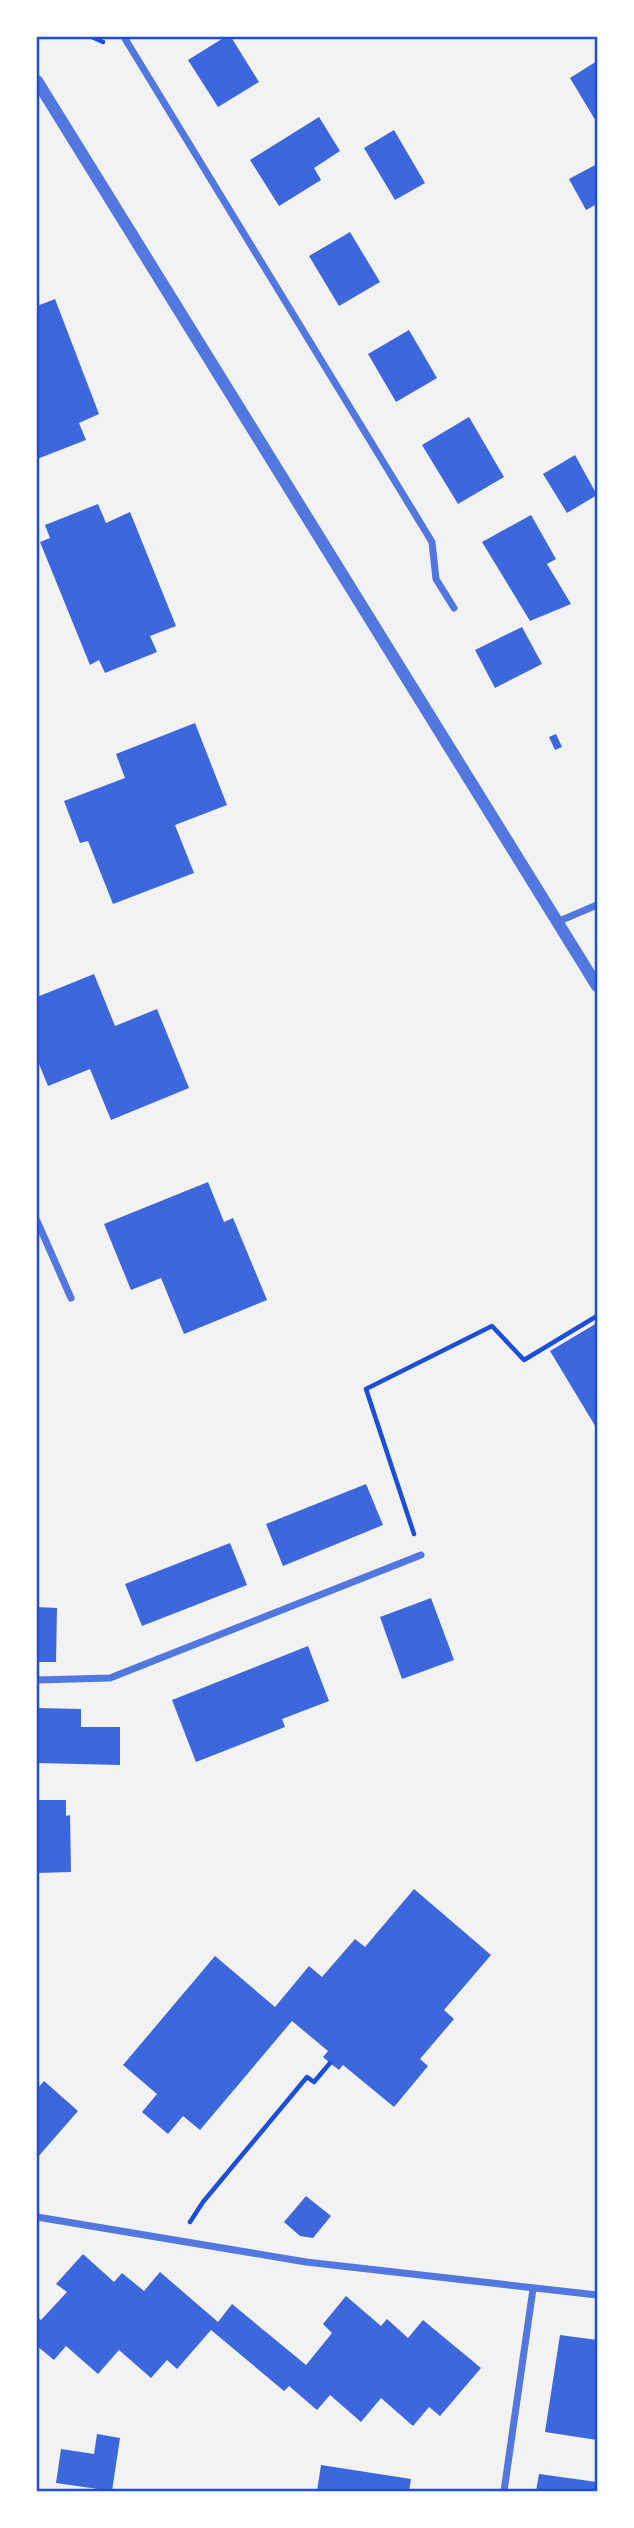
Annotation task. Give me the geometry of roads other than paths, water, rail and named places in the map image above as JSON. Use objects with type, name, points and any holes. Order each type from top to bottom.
[{"type":"street","points":[[124,37],[432,542],[436,579],[454,608]]},
{"type":"street","points":[[37,81],[597,986]]},
{"type":"street","points":[[557,922],[597,905]]},
{"type":"street","points":[[37,1221],[71,1298]]},
{"type":"street","points":[[37,1680],[110,1678],[421,1555]]},
{"type":"street","points":[[37,2217],[306,2262],[597,2295]]},
{"type":"street","points":[[504,2491],[533,2289]]}]
